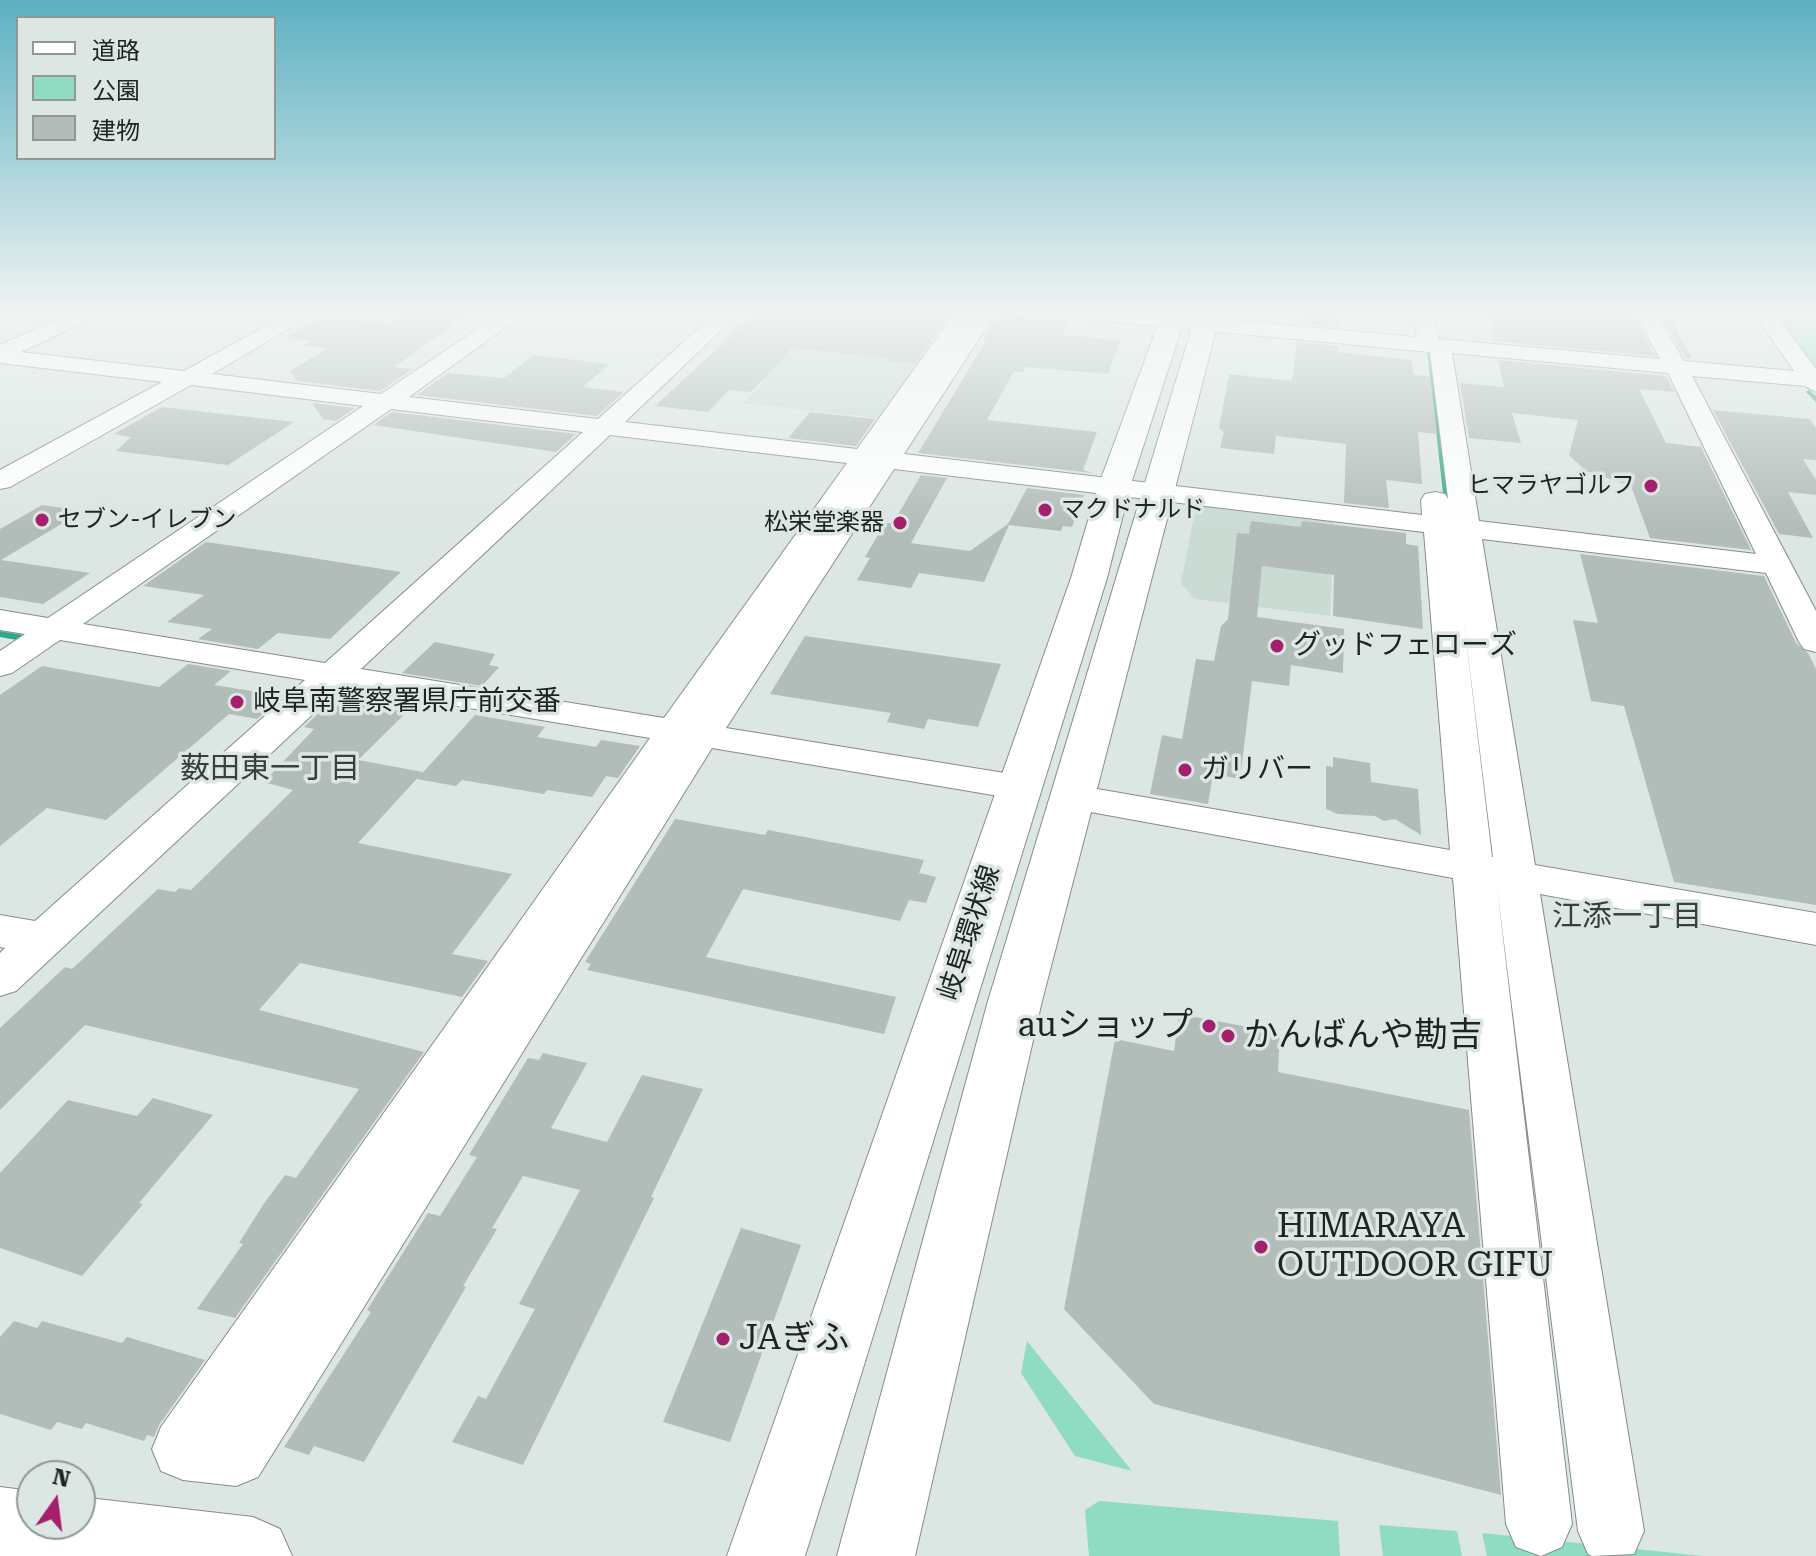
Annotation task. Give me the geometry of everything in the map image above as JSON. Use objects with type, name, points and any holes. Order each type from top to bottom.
[{"type":"main road","name":"岐阜環状線","points":[[876,1556],[1015,1001],[1074,797],[1135,489],[1169,384]]},
{"type":"main road","name":"岐阜環状線","points":[[766,1556],[1017,787],[1089,578],[1135,489]]},
{"type":"main road","points":[[0,1525],[253,1556]]},
{"type":"street","points":[[0,481],[176,384]]},
{"type":"street","points":[[234,384],[1777,565]]},
{"type":"street","points":[[375,400],[397,384]]},
{"type":"street","points":[[0,666],[27,624],[401,384]]},
{"type":"street","points":[[0,979],[652,384]]},
{"type":"street","points":[[687,733],[236,1455],[183,1449],[687,733],[921,384]]},
{"type":"street","points":[[874,458],[931,384]]},
{"type":"street","points":[[1434,384],[1452,526],[1516,875],[1611,1531]]},
{"type":"street","points":[[1685,384],[1777,565],[1804,596],[1816,642]]},
{"type":"street","points":[[1452,526],[1473,868],[1539,1524]]},
{"type":"street","points":[[27,624],[1017,787]]},
{"type":"street","points":[[1074,797],[1816,929]]},
{"type":"street","points":[[0,931],[44,939]]},
{"type":"shaded area","points":[[762,384],[912,384],[888,419],[743,403]]},
{"type":"shaded area","points":[[1196,506],[1334,522],[1330,616],[1194,599],[1181,583]]},
{"type":"green space","points":[[1027,1341],[1132,1471],[1075,1456],[1021,1373]]},
{"type":"green space","points":[[1099,1501],[1338,1521],[1340,1556],[1089,1556],[1085,1510]]},
{"type":"green space","points":[[1379,1525],[1457,1531],[1462,1556],[1383,1556]]},
{"type":"green space","points":[[1482,1533],[1703,1556],[1487,1556]]},
{"type":"building","points":[[319,384],[391,384],[380,391]]},
{"type":"building","points":[[433,384],[587,384],[583,387],[624,392],[597,416],[417,395]]},
{"type":"building","points":[[679,384],[759,384],[751,392],[729,390],[708,412],[655,406]]},
{"type":"building","points":[[960,384],[1007,384],[987,420],[1097,432],[1083,470],[1092,473],[918,453]]},
{"type":"building","points":[[1227,384],[1431,384],[1437,434],[1418,432],[1422,484],[1386,480],[1389,508],[1344,503],[1346,444],[1276,436],[1274,454],[1220,448],[1224,432],[1219,428]]},
{"type":"building","points":[[1460,384],[1504,387],[1503,384],[1670,384],[1674,392],[1639,389],[1666,443],[1701,447],[1751,550],[1650,538],[1631,486],[1586,471],[1569,455],[1578,420],[1512,413],[1521,443],[1469,438]]},
{"type":"building","points":[[312,403],[355,408],[336,421],[323,419]]},
{"type":"building","points":[[162,407],[294,422],[228,465],[116,451],[131,437],[114,434]]},
{"type":"building","points":[[1713,410],[1810,419],[1816,428],[1816,460],[1803,459],[1816,480],[1816,495],[1788,492],[1813,538],[1779,534]]},
{"type":"building","points":[[392,412],[576,434],[556,452],[373,425]]},
{"type":"building","points":[[810,412],[875,419],[856,446],[788,438]]},
{"type":"building","points":[[921,475],[947,478],[911,543],[970,551],[1008,524],[1027,488],[1084,495],[1072,527],[1063,526],[1061,531],[1009,525],[984,582],[919,573],[911,588],[857,580],[870,558],[865,557],[885,523],[893,523]]},
{"type":"building","points":[[42,505],[83,511],[1,560],[90,573],[43,604],[0,597],[0,529]]},
{"type":"building","points":[[1251,521],[1301,527],[1302,521],[1406,533],[1406,544],[1418,546],[1423,629],[1333,616],[1334,575],[1262,566],[1257,617],[1344,629],[1343,673],[1291,665],[1289,686],[1252,681],[1240,779],[1213,774],[1208,804],[1150,794],[1162,735],[1182,739],[1196,659],[1214,661],[1221,626],[1228,619],[1237,533],[1249,534]]},
{"type":"building","points":[[206,542],[401,572],[330,639],[278,633],[258,649],[198,639],[212,629],[167,622],[204,595],[143,586]]},
{"type":"building","points":[[1580,554],[1764,576],[1796,643],[1808,653],[1816,669],[1816,905],[1674,882],[1624,706],[1591,701],[1573,620],[1598,623]]},
{"type":"building","points":[[805,636],[1001,664],[978,727],[928,719],[924,729],[887,722],[891,713],[770,694]]},
{"type":"building","points":[[435,642],[495,654],[489,665],[499,667],[482,686],[402,673]]},
{"type":"building","points":[[188,664],[231,671],[214,685],[282,696],[257,719],[229,714],[106,820],[47,808],[0,846],[0,695],[42,666],[159,687]]},
{"type":"building","points":[[352,696],[417,702],[358,760],[423,772],[358,843],[512,874],[452,954],[488,961],[462,997],[300,963],[259,1010],[424,1052],[235,1318],[197,1309],[243,1244],[239,1243],[285,1175],[296,1178],[359,1089],[85,1025],[0,1110],[0,1028],[65,967],[72,969],[158,889],[175,892],[179,888],[191,890],[293,790],[264,782],[314,729],[304,727],[328,704],[341,706]]},
{"type":"building","points":[[475,715],[545,727],[537,737],[596,747],[601,740],[640,746],[618,778],[606,776],[592,797],[547,790],[544,794],[462,780],[456,786],[417,779]]},
{"type":"building","points":[[1333,757],[1370,763],[1371,782],[1418,789],[1421,835],[1395,819],[1384,821],[1375,816],[1338,814],[1326,809],[1326,766],[1333,767]]},
{"type":"building","points":[[675,819],[765,835],[768,830],[924,860],[919,873],[936,877],[926,903],[909,900],[900,921],[743,889],[706,957],[896,997],[884,1034],[587,970],[591,964],[585,962]]},
{"type":"building","points":[[1179,1014],[1280,1033],[1278,1072],[1469,1110],[1501,1495],[1154,1404],[1064,1309],[1115,1039],[1174,1051]]},
{"type":"building","points":[[543,1053],[587,1063],[551,1128],[607,1142],[642,1075],[703,1089],[651,1197],[654,1198],[523,1465],[452,1442],[478,1396],[486,1399],[535,1309],[519,1304],[580,1190],[523,1176],[492,1228],[497,1229],[463,1286],[466,1287],[364,1462],[314,1446],[309,1455],[284,1447],[371,1312],[367,1310],[428,1213],[440,1216],[477,1157],[469,1155],[528,1058],[539,1060]]},
{"type":"building","points":[[153,1098],[213,1115],[82,1276],[0,1248],[0,1173],[68,1100],[137,1116]]},
{"type":"building","points":[[741,1228],[801,1245],[730,1442],[663,1422]]},
{"type":"building","points":[[14,1321],[37,1328],[42,1321],[122,1343],[127,1337],[205,1360],[159,1425],[154,1437],[147,1435],[144,1441],[86,1423],[82,1429],[57,1422],[51,1430],[0,1414],[0,1337]]},
{"type":"waterway","points":[[1434,384],[1449,511]]},
{"type":"waterway","points":[[1809,392],[1816,400]]},
{"type":"waterway","points":[[0,634],[23,638]]},
{"type":"place","name":"ヒマラヤゴルフ","points":[[1651,486]]},
{"type":"place","name":"マクドナルド","points":[[1045,510]]},
{"type":"place","name":"セブン-イレブン","points":[[42,520]]},
{"type":"place","name":"松栄堂楽器","points":[[900,523]]},
{"type":"place","name":"グッドフェローズ","points":[[1277,646]]},
{"type":"place","name":"岐阜南警察署県庁前交番","points":[[237,702]]},
{"type":"place","name":"ガリバー","points":[[1185,770]]},
{"type":"place","name":"auショップ","points":[[1209,1026]]},
{"type":"place","name":"かんばんや勘吉","points":[[1228,1036]]},
{"type":"place","name":"HIMARAYA OUTDOOR GIFU","points":[[1261,1247]]},
{"type":"place","name":"JAぎふ","points":[[723,1339]]},
{"type":"district","name":"薮田東一丁目","points":[[270,769]]},
{"type":"district","name":"江添一丁目","points":[[1627,917]]}]
